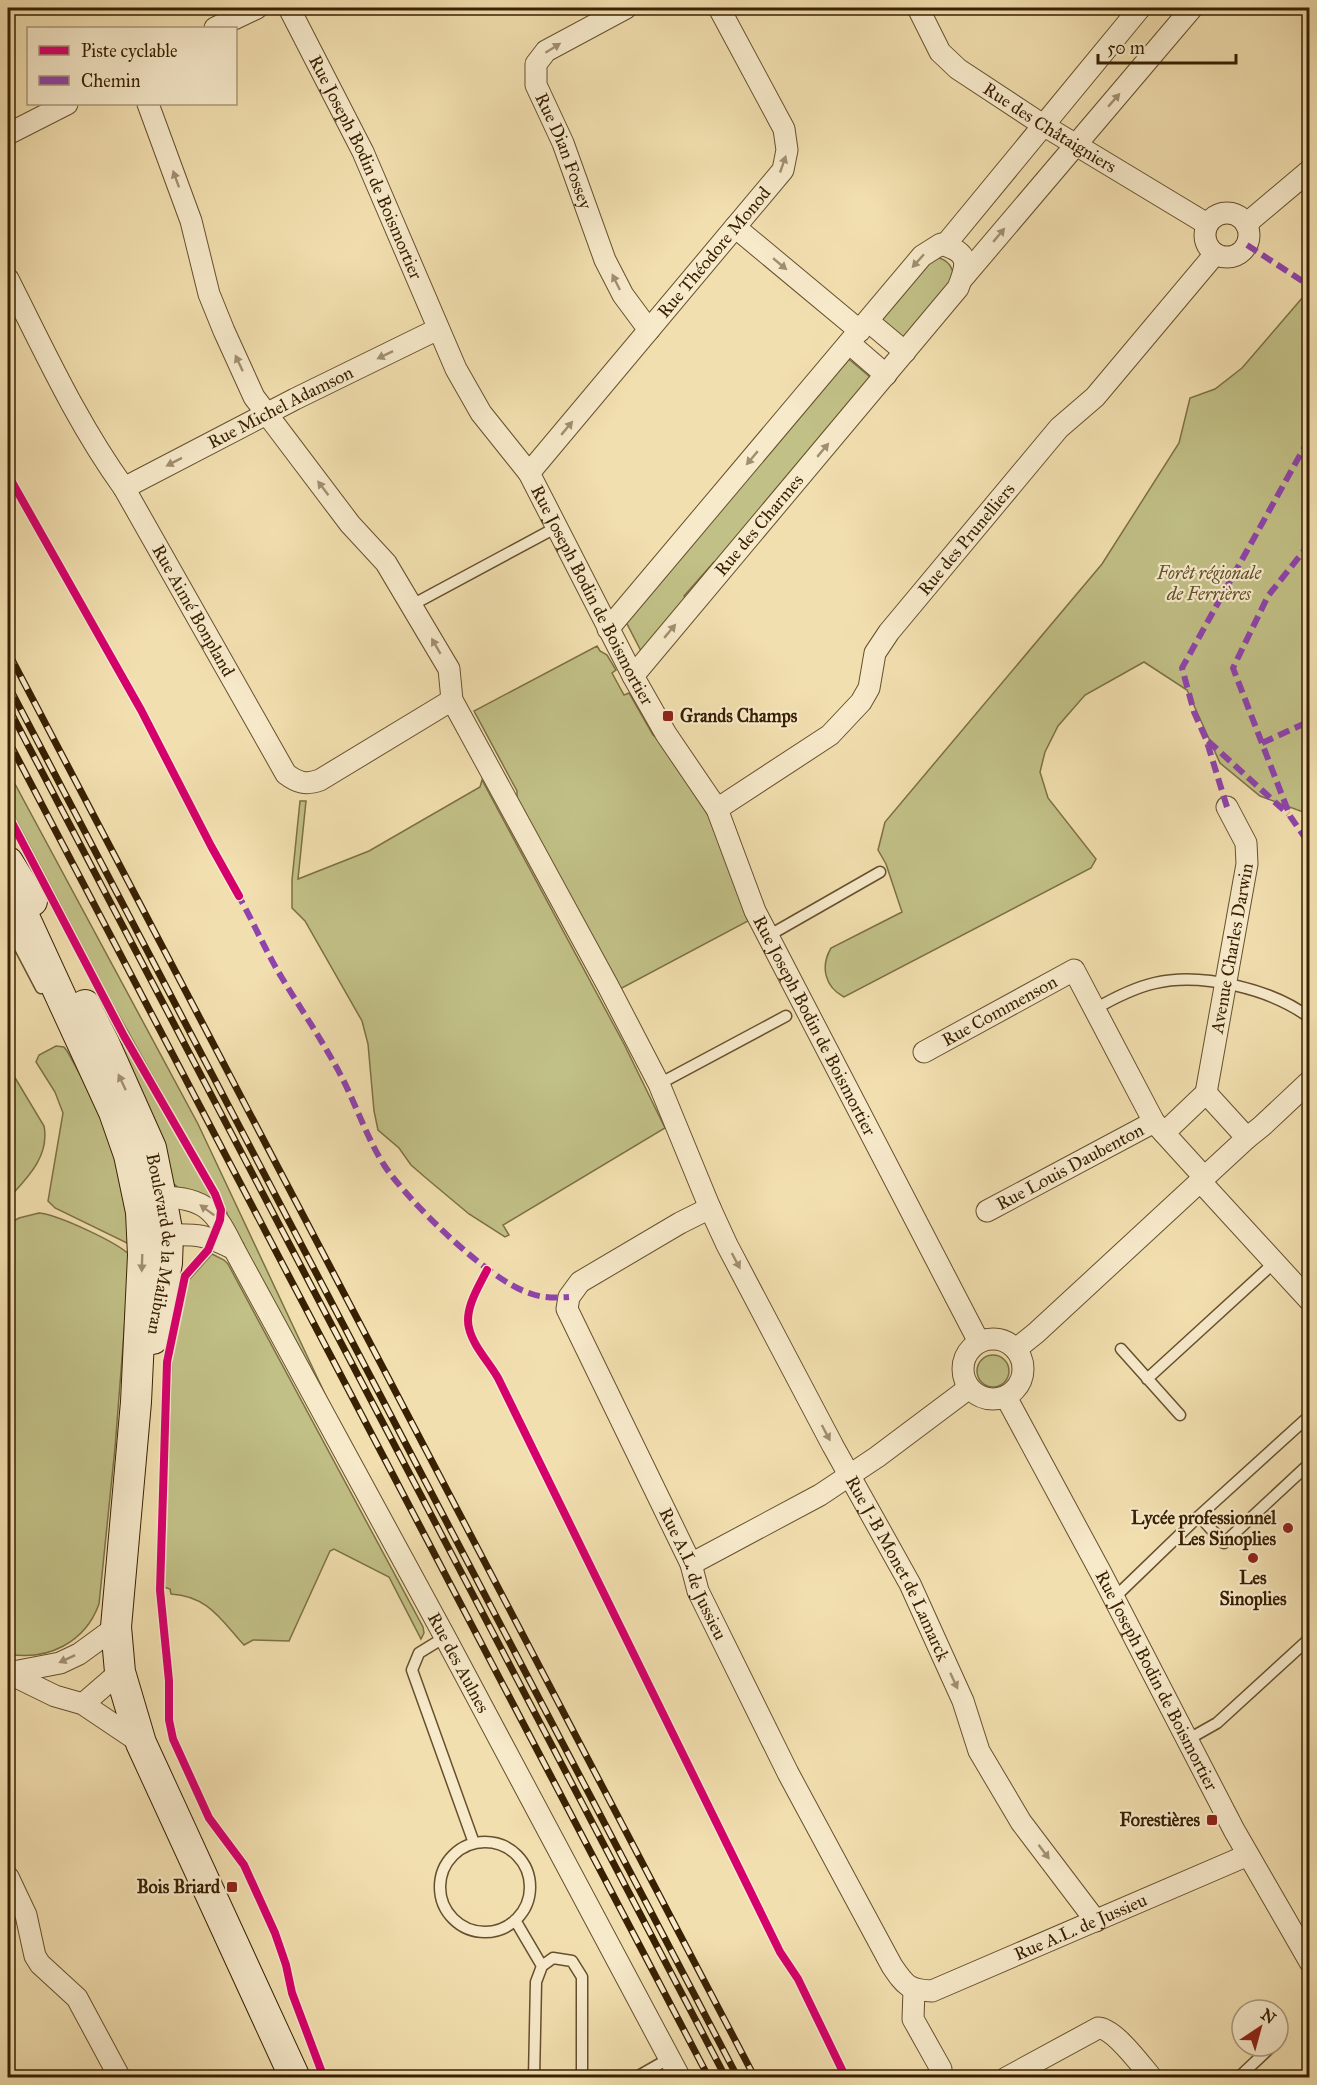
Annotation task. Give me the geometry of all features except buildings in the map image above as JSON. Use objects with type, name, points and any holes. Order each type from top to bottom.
[{"type":"main road","name":"Boulevard de la Malibran","points":[[8,862],[39,914],[128,1095],[151,1148],[150,1204],[142,1255],[136,1402]]},
{"type":"main road","points":[[8,888],[21,910],[66,1024],[114,1112],[129,1131],[136,1149],[154,1225],[168,1235]]},
{"type":"main road","name":"Boulevard de la Malibran","points":[[136,1402],[158,1317],[167,1263],[168,1235]]},
{"type":"main road","points":[[136,1402],[116,1627],[120,1672],[141,1743],[295,2078]]},
{"type":"street","points":[[217,27],[257,8]]},
{"type":"street","name":"Rue Joseph Bodin de Boismortier","points":[[289,8],[363,152],[456,369],[481,413],[529,472],[633,676],[666,734],[717,809],[754,911],[979,1342]]},
{"type":"street","name":"Rue Dian Fossey","points":[[626,8],[546,51],[536,64],[536,85],[563,144],[605,260],[623,295],[649,330]]},
{"type":"street","name":"Rue Théodore Monod","points":[[529,472],[783,170],[787,150],[784,129],[719,8]]},
{"type":"street","name":"Rue des Châtaigniers","points":[[918,8],[940,52],[958,69],[1076,145],[1207,224]]},
{"type":"street","points":[[945,245],[1140,8]]},
{"type":"street","name":"Rue des Charmes","points":[[633,676],[886,375],[958,288],[961,280],[1192,8]]},
{"type":"street","points":[[8,134],[65,105]]},
{"type":"street","points":[[148,105],[191,221],[213,303],[254,397],[350,524],[386,563],[449,669],[452,700]]},
{"type":"street","points":[[1246,224],[1310,170]]},
{"type":"street","points":[[1225,213],[1237,215],[1246,224],[1249,238],[1242,251],[1229,257],[1215,254],[1207,244],[1205,237],[1207,224],[1212,219],[1225,213]]},
{"type":"street","points":[[735,227],[859,332],[905,352]]},
{"type":"street","points":[[608,629],[922,256],[941,244],[960,252],[965,258],[966,266],[961,280]]},
{"type":"street","name":"Rue des Prunelliers","points":[[717,809],[830,735],[861,702],[868,688],[875,653],[889,632],[1059,428],[1095,397],[1215,254]]},
{"type":"street","name":"Rue Aimé Bonpland","points":[[8,279],[75,409],[124,488],[286,774],[304,783],[320,780],[452,700]]},
{"type":"street","name":"Rue Michel Adamson","points":[[124,488],[438,329]]},
{"type":"street","points":[[859,332],[886,375]]},
{"type":"street","name":"Rue J-B Monet de Lamarck","points":[[452,700],[659,1084],[710,1208],[828,1436],[910,1584],[963,1701],[979,1751],[1021,1822],[1096,1921]]},
{"type":"street","name":"Avenue Charles Darwin","points":[[1206,1093],[1247,864],[1246,843],[1227,807]]},
{"type":"street","name":"Rue Commenson","points":[[924,1052],[1074,970],[1095,1009]]},
{"type":"street","points":[[1095,1009],[1159,1128],[1310,1301]]},
{"type":"street","points":[[1016,1349],[1310,1081]]},
{"type":"street","points":[[1159,1128],[1206,1093],[1247,1138]]},
{"type":"street","name":"Rue Louis Daubenton","points":[[987,1211],[1159,1128]]},
{"type":"street","name":"Rue des Aulnes","points":[[150,1204],[185,1197],[204,1206],[220,1220],[234,1250],[445,1637],[680,2078]]},
{"type":"street","name":"Rue A.L. de Jussieu","points":[[710,1208],[680,1223],[580,1282],[569,1297],[567,1310],[692,1564],[698,1591],[788,1773],[892,1966],[904,1983],[914,1990],[932,1991],[1248,1856]]},
{"type":"street","points":[[168,1235],[198,1234],[214,1239],[234,1250]]},
{"type":"street","points":[[993,1339],[1005,1341],[1016,1349],[1020,1355],[1024,1372],[1015,1391],[1006,1397],[993,1400],[982,1398],[969,1388],[963,1375],[963,1367],[970,1349],[979,1342],[993,1339]]},
{"type":"street","points":[[692,1564],[820,1495],[851,1475],[969,1388]]},
{"type":"street","name":"Rue Joseph Bodin de Boismortier","points":[[1006,1397],[1248,1856],[1310,1962]]},
{"type":"street","points":[[8,1673],[60,1663],[79,1654],[116,1627]]},
{"type":"street","points":[[83,1704],[120,1672]]},
{"type":"street","points":[[8,1673],[55,1696],[83,1704],[141,1743]]},
{"type":"street","points":[[8,1877],[26,1915],[35,1956],[40,1964],[77,1998],[120,2078]]},
{"type":"street","points":[[914,1990],[913,2019],[936,2075]]},
{"type":"street","points":[[1006,2078],[1098,2028],[1103,2028],[1113,2035],[1152,2078]]},
{"type":"lane","points":[[412,605],[557,527]]},
{"type":"lane","points":[[768,936],[880,872]]},
{"type":"lane","points":[[8,925],[49,1002]]},
{"type":"lane","points":[[1095,1009],[1122,994],[1156,982],[1194,980],[1263,992],[1295,1007],[1310,1018]]},
{"type":"lane","points":[[659,1084],[786,1016]]},
{"type":"lane","points":[[1147,1379],[1275,1262]]},
{"type":"lane","points":[[1121,1349],[1180,1415]]},
{"type":"lane","points":[[1113,1599],[1199,1516],[1307,1418]]},
{"type":"lane","points":[[1199,1516],[1224,1543],[1310,1463]]},
{"type":"lane","points":[[445,1637],[419,1653],[412,1670],[474,1843]]},
{"type":"lane","points":[[1187,1740],[1217,1723],[1310,1638]]},
{"type":"lane","points":[[489,1842],[503,1846],[516,1854],[529,1880],[529,1894],[524,1908],[515,1920],[503,1928],[488,1932],[473,1930],[460,1924],[449,1914],[442,1901],[439,1886],[442,1871],[449,1858],[460,1848],[474,1843],[489,1842]]},
{"type":"lane","points":[[515,1920],[542,1966]]},
{"type":"lane","points":[[534,2078],[536,1982],[542,1966],[553,1958],[572,1961],[582,1977],[582,2078]]},
{"type":"lane","points":[[635,2078],[670,2058]]},
{"type":"lane","points":[[1238,2078],[1259,2058]]},
{"type":"green space","points":[[936,257],[949,264],[955,278],[906,343],[876,317],[918,268]]},
{"type":"green space","name":"Forêt régionale de Ferrières","points":[[1309,290],[1309,818],[1306,813],[1260,796],[1220,763],[1187,690],[1144,662],[1085,695],[1058,726],[1045,752],[1040,772],[1048,798],[1096,859],[1091,868],[844,997],[832,988],[826,976],[826,962],[831,948],[902,912],[886,864],[878,850],[885,822],[1102,564],[1179,443],[1190,398],[1215,389],[1242,368]]},
{"type":"green space","points":[[844,355],[870,377],[718,564],[714,562],[684,596],[689,601],[641,651],[624,618]]},
{"type":"green space","points":[[597,646],[607,655],[616,670],[612,673],[624,695],[629,693],[653,735],[659,740],[710,818],[748,921],[620,989],[517,798],[517,791],[474,711]]},
{"type":"green space","points":[[8,771],[198,1124],[341,1428],[224,1216],[227,1213],[223,1202],[112,1003],[8,804]]},
{"type":"green space","points":[[482,780],[624,1044],[665,1128],[503,1225],[509,1235],[505,1237],[469,1214],[426,1178],[411,1165],[399,1148],[378,1130],[368,1044],[362,1021],[305,921],[292,908],[292,880],[300,801],[306,801],[298,879],[369,851],[480,787]]},
{"type":"green space","points":[[123,1044],[216,1205],[180,1189],[169,1180],[113,1048]]},
{"type":"green space","points":[[56,1046],[64,1047],[67,1051],[99,1109],[122,1174],[131,1245],[55,1208],[48,1201],[63,1113],[55,1092],[36,1062],[39,1055]]},
{"type":"green space","points":[[8,1066],[44,1126],[45,1137],[35,1167],[8,1199]]},
{"type":"green space","points":[[39,1213],[87,1230],[113,1243],[130,1255],[115,1448],[99,1604],[93,1618],[74,1639],[50,1652],[23,1655],[8,1654],[8,1224],[19,1218]]},
{"type":"green space","points":[[212,1254],[228,1264],[423,1627],[424,1633],[421,1639],[389,1577],[334,1549],[330,1551],[289,1641],[253,1640],[244,1645],[221,1618],[204,1604],[195,1599],[171,1594],[170,1589],[164,1587],[172,1359],[188,1281]]},
{"type":"green space","points":[[993,1355],[1004,1360],[1009,1371],[1004,1382],[993,1387],[982,1382],[977,1371],[982,1360]]},
{"type":"railway","points":[[8,652],[755,2078]]},
{"type":"railway","points":[[8,685],[738,2078]]},
{"type":"railway","points":[[8,707],[726,2078]]},
{"type":"railway","points":[[8,740],[709,2078]]},
{"type":"marked path","points":[[1247,245],[1310,286]]},
{"type":"marked path","points":[[1227,807],[1206,739],[1194,712],[1182,668],[1310,437]]},
{"type":"marked path","points":[[1310,543],[1268,596],[1233,668],[1290,816],[1310,845]]},
{"type":"marked path","points":[[1262,743],[1310,721]]},
{"type":"marked path","points":[[1208,741],[1288,814]]},
{"type":"marked path","points":[[237,893],[276,967],[341,1075],[370,1140],[395,1180],[450,1238],[492,1273],[534,1295],[569,1297]]},
{"type":"cycle path","points":[[8,475],[141,710],[239,896]]},
{"type":"cycle path","points":[[8,815],[124,1036],[215,1194],[221,1210],[220,1220],[208,1250],[185,1276],[167,1362],[160,1590],[169,1681],[169,1720],[173,1739],[209,1818],[244,1865],[275,1933],[286,1965],[292,1993],[324,2078]]},
{"type":"cycle path","points":[[487,1270],[470,1306],[468,1321],[471,1335],[498,1378],[780,1952],[798,1979],[846,2078]]},
{"type":"place","name":"Grands Champs","points":[[668,716]]},
{"type":"place","name":"Lycée professionnel Les Sinoplies","points":[[1288,1528]]},
{"type":"place","name":"Les Sinoplies","points":[[1253,1558]]},
{"type":"place","name":"Forestières","points":[[1212,1820]]},
{"type":"place","name":"Bois Briard","points":[[232,1887]]}]
